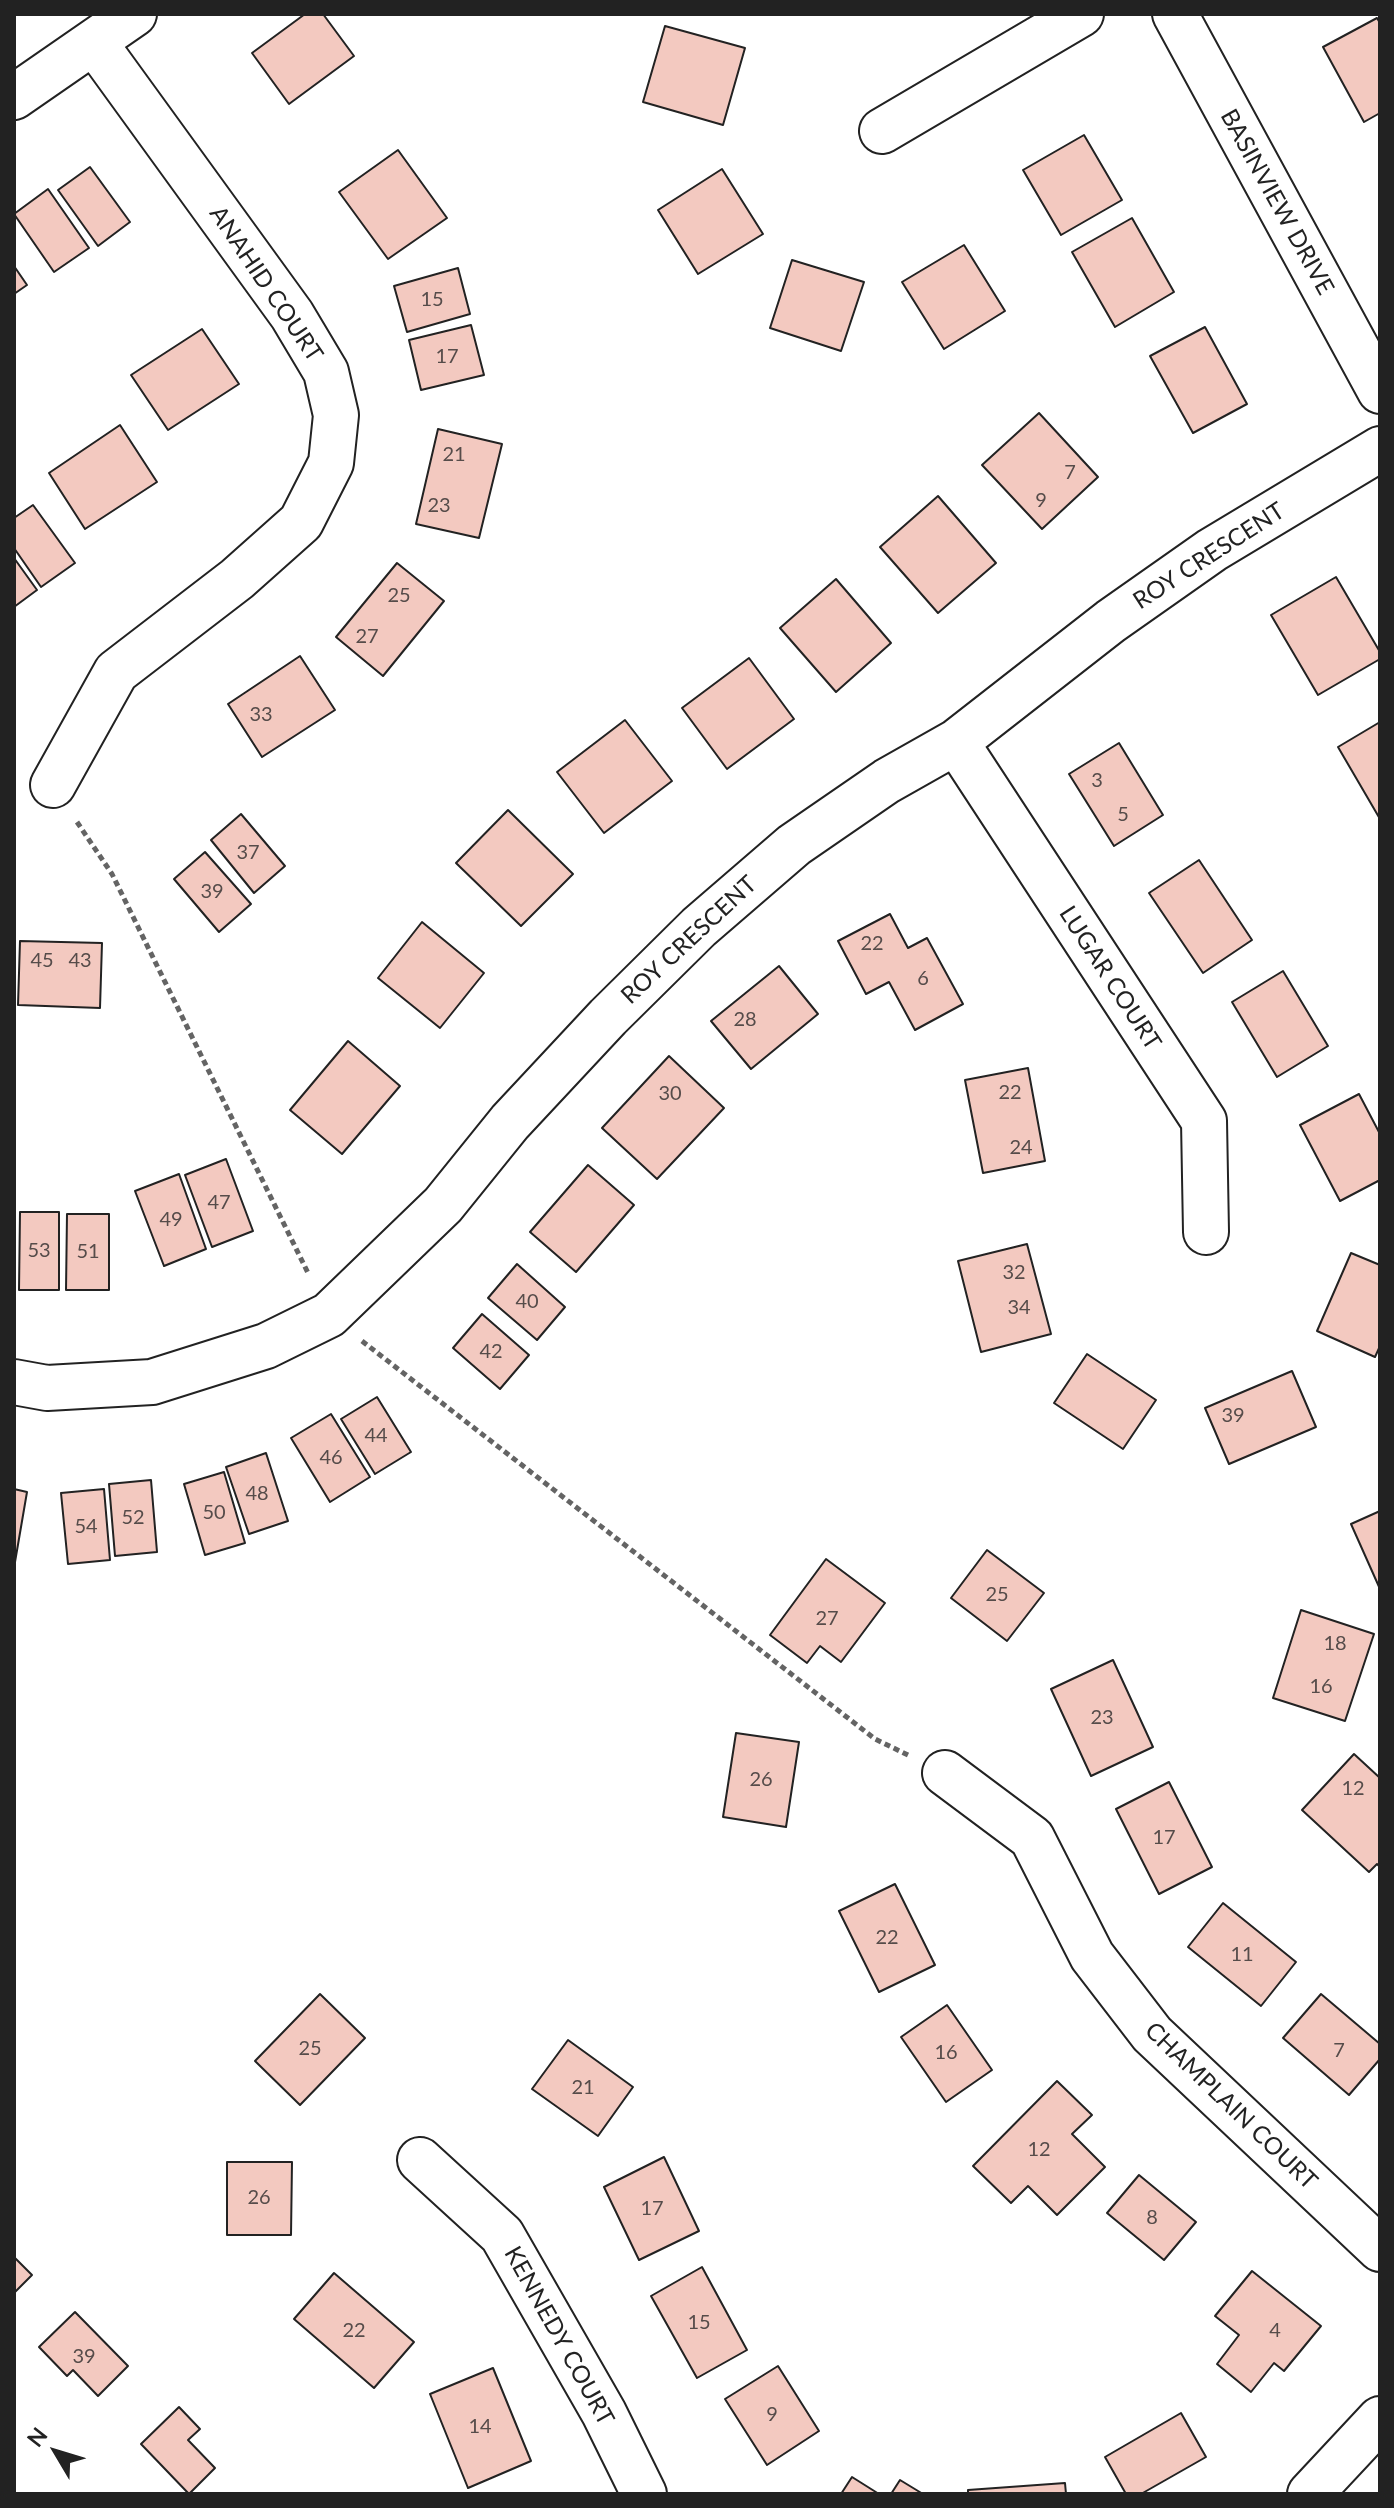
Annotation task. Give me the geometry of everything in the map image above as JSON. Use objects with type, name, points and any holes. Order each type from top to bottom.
[{"type":"street","points":[[14,97],[134,14]]},
{"type":"street","points":[[882,131],[1081,14]]},
{"type":"street","name":"BASINVIEW DRIVE","points":[[1175,14],[1380,391]]},
{"type":"street","name":"ANAHID COURT","points":[[53,785],[116,672],[237,579],[301,522],[331,463],[336,415],[326,372],[292,315],[94,42]]},
{"type":"street","name":"ROY CRESCENT","points":[[14,1382],[47,1388],[152,1382],[266,1346],[329,1315],[443,1205],[521,1110],[608,1017],[699,927],[794,845],[887,781],[956,742],[1111,621],[1212,550],[1380,449]]},
{"type":"street","name":"LUGAR COURT","points":[[956,742],[1204,1121],[1206,1232]]},
{"type":"street","name":"CHAMPLAIN COURT","points":[[945,1773],[1032,1838],[1092,1956],[1152,2034],[1380,2249]]},
{"type":"street","name":"KENNEDY COURT","points":[[420,2160],[502,2235],[604,2413],[644,2494]]},
{"type":"street","points":[[1310,2494],[1380,2419]]},
{"type":"path","points":[[53,785],[112,874],[329,1315],[875,1739],[945,1773]]},
{"type":"building","points":[[305,14],[323,14],[354,56],[289,104],[252,53]]},
{"type":"building","points":[[1377,18],[1380,23],[1380,113],[1364,122],[1323,47]]},
{"type":"building","points":[[665,26],[745,48],[723,125],[643,102]]},
{"type":"building","points":[[1084,135],[1122,200],[1061,235],[1023,170]]},
{"type":"building","points":[[398,150],[447,218],[388,259],[339,192]]},
{"type":"building","points":[[90,167],[130,222],[98,246],[58,190]]},
{"type":"building","points":[[722,169],[763,234],[698,274],[658,210]]},
{"type":"building","points":[[48,189],[89,248],[54,272],[14,214]]},
{"type":"building","points":[[1132,218],[1174,292],[1115,327],[1072,252]]},
{"type":"building","points":[[964,245],[1005,311],[944,349],[902,282]]},
{"type":"building","points":[[792,260],[864,282],[841,351],[770,328]]},
{"type":"building","points":[[14,266],[27,285],[14,294]]},
{"type":"building","points":[[458,268],[470,314],[407,332],[394,286]]},
{"type":"building","points":[[471,325],[484,375],[421,390],[409,340]]},
{"type":"building","points":[[1205,327],[1247,404],[1193,433],[1150,356]]},
{"type":"building","points":[[202,329],[239,384],[168,430],[131,375]]},
{"type":"building","points":[[1039,413],[1098,477],[1042,529],[982,465]]},
{"type":"building","points":[[120,425],[157,482],[85,529],[49,473]]},
{"type":"building","points":[[438,429],[502,444],[479,538],[416,524]]},
{"type":"building","points":[[938,496],[996,563],[938,613],[880,547]]},
{"type":"building","points":[[33,505],[75,563],[41,587],[14,548],[14,518]]},
{"type":"building","points":[[14,558],[37,590],[14,607]]},
{"type":"building","points":[[397,563],[444,601],[383,676],[336,637]]},
{"type":"building","points":[[1336,577],[1380,652],[1380,659],[1318,695],[1271,615]]},
{"type":"building","points":[[836,579],[891,643],[836,692],[780,628]]},
{"type":"building","points":[[300,656],[335,710],[262,757],[228,704]]},
{"type":"building","points":[[749,658],[794,719],[727,769],[682,708]]},
{"type":"building","points":[[625,720],[672,781],[604,833],[557,772]]},
{"type":"building","points":[[1380,722],[1380,819],[1338,747]]},
{"type":"building","points":[[1119,743],[1163,815],[1114,846],[1069,774]]},
{"type":"building","points":[[508,810],[573,874],[521,926],[456,863]]},
{"type":"building","points":[[241,814],[285,866],[254,893],[211,840]]},
{"type":"building","points":[[205,852],[251,904],[219,932],[174,879]]},
{"type":"building","points":[[1199,860],[1252,940],[1203,973],[1149,893]]},
{"type":"building","points":[[890,914],[908,948],[927,938],[963,1004],[915,1030],[889,982],[866,994],[838,941]]},
{"type":"building","points":[[422,922],[484,973],[440,1028],[378,978]]},
{"type":"building","points":[[20,941],[102,943],[100,1008],[18,1005]]},
{"type":"building","points":[[779,966],[818,1014],[751,1069],[711,1021]]},
{"type":"building","points":[[1283,971],[1328,1046],[1277,1077],[1232,1002]]},
{"type":"building","points":[[348,1041],[400,1086],[342,1154],[290,1110]]},
{"type":"building","points":[[669,1056],[724,1108],[657,1179],[602,1128]]},
{"type":"building","points":[[1028,1068],[1045,1161],[983,1173],[965,1080]]},
{"type":"building","points":[[1359,1094],[1380,1134],[1380,1180],[1340,1201],[1300,1125]]},
{"type":"building","points":[[226,1159],[253,1231],[212,1247],[185,1175]]},
{"type":"building","points":[[588,1165],[634,1205],[576,1272],[530,1232]]},
{"type":"building","points":[[179,1174],[206,1249],[164,1266],[135,1191]]},
{"type":"building","points":[[20,1212],[59,1212],[59,1290],[19,1290]]},
{"type":"building","points":[[67,1214],[109,1214],[109,1290],[66,1290]]},
{"type":"building","points":[[1027,1244],[1051,1334],[981,1352],[958,1261]]},
{"type":"building","points":[[1351,1253],[1380,1265],[1380,1346],[1375,1357],[1317,1331]]},
{"type":"building","points":[[517,1264],[565,1307],[537,1340],[488,1298]]},
{"type":"building","points":[[482,1314],[529,1355],[500,1389],[453,1348]]},
{"type":"building","points":[[1087,1354],[1156,1400],[1123,1449],[1054,1403]]},
{"type":"building","points":[[1292,1371],[1316,1427],[1229,1464],[1205,1408]]},
{"type":"building","points":[[377,1397],[411,1452],[375,1474],[341,1419]]},
{"type":"building","points":[[331,1414],[370,1477],[330,1502],[291,1438]]},
{"type":"building","points":[[266,1453],[288,1521],[249,1534],[226,1467]]},
{"type":"building","points":[[224,1472],[245,1543],[205,1555],[184,1484]]},
{"type":"building","points":[[151,1480],[157,1552],[115,1556],[109,1484]]},
{"type":"building","points":[[14,1489],[27,1492],[15,1562],[14,1562]]},
{"type":"building","points":[[104,1489],[110,1560],[68,1564],[61,1493]]},
{"type":"building","points":[[1380,1511],[1380,1589],[1351,1524]]},
{"type":"building","points":[[987,1550],[1044,1593],[1007,1641],[951,1598]]},
{"type":"building","points":[[826,1559],[885,1603],[841,1662],[820,1646],[807,1663],[770,1635]]},
{"type":"building","points":[[1301,1610],[1374,1634],[1345,1721],[1273,1698]]},
{"type":"building","points":[[1113,1660],[1153,1747],[1091,1776],[1051,1689]]},
{"type":"building","points":[[736,1733],[799,1742],[786,1827],[723,1817]]},
{"type":"building","points":[[1354,1754],[1380,1778],[1380,1867],[1377,1864],[1369,1872],[1302,1810]]},
{"type":"building","points":[[1169,1782],[1212,1867],[1159,1894],[1116,1809]]},
{"type":"building","points":[[895,1884],[935,1965],[879,1992],[839,1911]]},
{"type":"building","points":[[1223,1903],[1296,1962],[1261,2006],[1188,1947]]},
{"type":"building","points":[[320,1994],[365,2038],[300,2105],[255,2061]]},
{"type":"building","points":[[1321,1994],[1380,2044],[1380,2059],[1349,2095],[1283,2038]]},
{"type":"building","points":[[947,2005],[992,2070],[946,2102],[901,2037]]},
{"type":"building","points":[[568,2040],[633,2087],[598,2136],[532,2089]]},
{"type":"building","points":[[1057,2081],[1092,2115],[1072,2134],[1105,2167],[1057,2215],[1028,2186],[1011,2203],[973,2166]]},
{"type":"building","points":[[664,2157],[699,2231],[639,2260],[604,2187]]},
{"type":"building","points":[[227,2162],[292,2162],[291,2235],[227,2235]]},
{"type":"building","points":[[1139,2175],[1196,2222],[1164,2260],[1107,2213]]},
{"type":"building","points":[[14,2257],[32,2275],[14,2293]]},
{"type":"building","points":[[702,2267],[747,2350],[697,2378],[651,2296]]},
{"type":"building","points":[[1252,2271],[1321,2326],[1284,2371],[1274,2363],[1251,2392],[1217,2364],[1239,2335],[1215,2316]]},
{"type":"building","points":[[334,2273],[414,2342],[374,2388],[294,2319]]},
{"type":"building","points":[[75,2312],[128,2366],[98,2396],[73,2370],[67,2376],[39,2347]]},
{"type":"building","points":[[778,2366],[819,2431],[767,2465],[725,2399]]},
{"type":"building","points":[[493,2368],[531,2461],[468,2488],[430,2394]]},
{"type":"building","points":[[179,2407],[200,2429],[188,2440],[215,2468],[189,2494],[141,2444]]},
{"type":"building","points":[[1181,2413],[1206,2457],[1141,2494],[1126,2494],[1105,2457]]},
{"type":"building","points":[[852,2477],[879,2494],[841,2494]]},
{"type":"building","points":[[900,2480],[923,2494],[891,2494]]},
{"type":"building","points":[[1065,2483],[1066,2494],[968,2494],[968,2490]]}]
